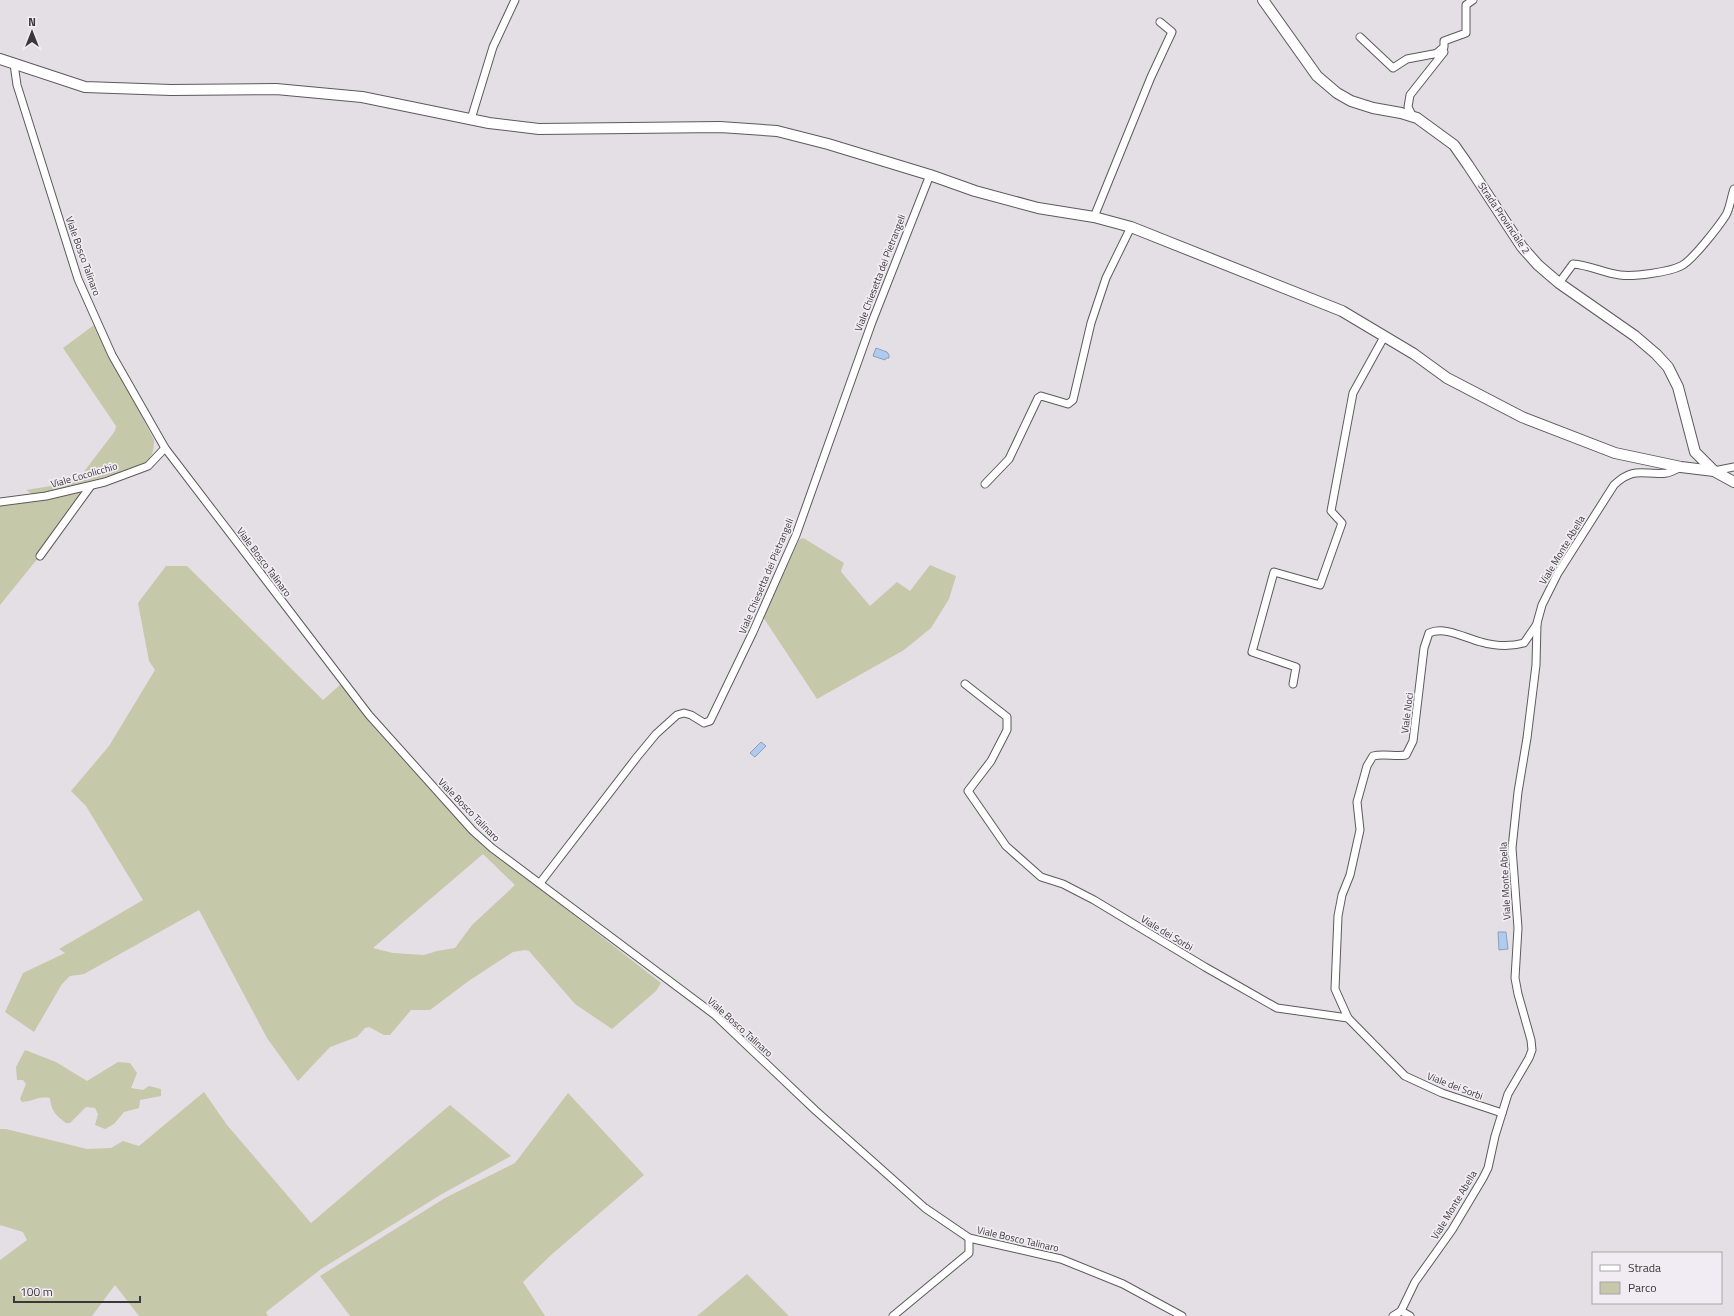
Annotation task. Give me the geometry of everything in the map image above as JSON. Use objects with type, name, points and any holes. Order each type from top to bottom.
[{"type":"main road","name":"Strada Provinciale 2","points":[[1263,0],[1317,76],[1336,93],[1352,101],[1373,108],[1401,113],[1413,117],[1429,126],[1454,145],[1522,247],[1559,283],[1635,336],[1656,354],[1668,367],[1678,387],[1695,452],[1714,471],[1734,482]]},
{"type":"main road","points":[[0,59],[85,87],[171,90],[276,89],[362,97],[471,119],[539,130],[720,127],[777,131],[828,144],[930,175],[975,192],[1038,208],[1094,217],[1130,227],[1342,311],[1414,354],[1447,378],[1522,417],[1615,453],[1682,467],[1714,471]]},
{"type":"street","points":[[471,119],[493,48],[515,0]]},
{"type":"street","points":[[1435,54],[1444,47],[1444,41],[1466,33],[1466,5],[1473,0]]},
{"type":"street","points":[[1094,217],[1151,77],[1172,32],[1160,22]]},
{"type":"street","points":[[1360,37],[1393,68],[1407,59],[1444,52],[1410,95],[1408,107],[1413,117]]},
{"type":"street","name":"Viale Bosco Talinaro","points":[[14,64],[17,86],[78,279],[112,355],[165,448],[369,715],[473,831],[492,848],[715,1015],[815,1110],[925,1208],[969,1238],[1061,1259],[1123,1284],[1182,1316]]},
{"type":"street","name":"Viale Chiesetta dei Pietrangeli","points":[[540,883],[637,756],[656,734],[677,715],[684,713],[691,715],[704,723],[710,721],[753,632],[796,535],[872,322],[930,175]]},
{"type":"street","points":[[1559,283],[1573,264],[1585,265],[1621,275],[1637,275],[1681,266],[1696,252],[1726,215],[1734,189]]},
{"type":"street","points":[[985,484],[1009,459],[1038,398],[1041,396],[1068,404],[1073,400],[1091,323],[1106,278],[1130,227]]},
{"type":"street","points":[[1293,684],[1296,667],[1252,652],[1274,572],[1320,585],[1342,523],[1331,511],[1353,393],[1384,337]]},
{"type":"street","name":"Viale Cocolicchio","points":[[0,502],[46,496],[90,487],[148,466],[165,448]]},
{"type":"street","name":"Viale Monte Abella","points":[[1401,1311],[1415,1282],[1452,1230],[1483,1178],[1508,1094],[1532,1050],[1531,1040],[1515,978],[1518,928],[1512,848],[1518,792],[1527,738],[1536,665],[1537,623],[1542,605],[1558,573],[1614,485],[1622,477],[1642,472],[1667,473],[1682,467]]},
{"type":"street","points":[[1714,471],[1734,467]]},
{"type":"street","points":[[40,556],[90,487]]},
{"type":"street","name":"Viale Noci","points":[[1348,1018],[1335,989],[1338,916],[1342,895],[1350,875],[1360,830],[1357,802],[1367,766],[1373,756],[1380,754],[1399,757],[1406,755],[1413,741],[1424,648],[1429,634],[1434,631],[1448,632],[1481,643],[1511,647],[1524,643],[1537,623]]},
{"type":"street","name":"Viale dei Sorbi","points":[[965,684],[1007,717],[1007,730],[991,761],[968,791],[1006,846],[1041,877],[1063,884],[1094,900],[1205,967],[1277,1008],[1348,1018],[1405,1076],[1442,1094],[1502,1113]]},
{"type":"street","points":[[893,1316],[968,1253],[969,1238]]},
{"type":"street","points":[[1393,1316],[1401,1311],[1410,1316]]},
{"type":"green space","points":[[94,325],[154,440],[152,454],[148,460],[137,469],[34,495],[26,490],[76,482],[115,431],[116,426],[63,348]]},
{"type":"green space","points":[[82,492],[38,558],[0,605],[0,504],[25,503]]},
{"type":"green space","points":[[802,538],[844,563],[841,571],[842,573],[870,606],[897,582],[910,591],[930,565],[956,576],[949,599],[931,628],[904,650],[817,699],[763,617],[799,540]]},
{"type":"green space","points":[[166,566],[187,566],[323,700],[341,684],[370,723],[445,806],[489,849],[661,983],[656,991],[612,1029],[575,1004],[529,951],[525,950],[513,952],[470,980],[430,1010],[411,1010],[390,1035],[384,1035],[369,1027],[365,1028],[357,1037],[330,1047],[298,1081],[267,1038],[199,910],[84,974],[70,976],[62,984],[34,1032],[5,1012],[23,973],[65,953],[59,949],[143,900],[86,806],[71,791],[109,746],[155,670],[149,661],[138,603]],"holes":[[[483,854],[515,885],[472,925],[455,948],[424,955],[393,953],[373,948]]]},
{"type":"green space","points":[[25,1050],[56,1062],[87,1081],[118,1062],[130,1063],[137,1073],[131,1088],[143,1090],[149,1086],[161,1089],[161,1096],[140,1100],[139,1108],[124,1112],[114,1124],[105,1129],[95,1125],[98,1114],[95,1108],[86,1107],[70,1123],[66,1123],[54,1112],[51,1106],[50,1098],[22,1102],[20,1099],[26,1084],[23,1080],[17,1080],[16,1067]]},
{"type":"green space","points":[[204,1092],[227,1125],[311,1223],[450,1105],[511,1156],[442,1194],[321,1269],[266,1312],[268,1316],[139,1316],[115,1285],[92,1316],[0,1316],[0,1260],[27,1240],[23,1232],[0,1225],[0,1129],[6,1129],[87,1149],[111,1148],[123,1141],[139,1146]]},
{"type":"green space","points":[[568,1093],[644,1175],[551,1255],[523,1282],[545,1316],[350,1316],[320,1276],[445,1198],[515,1163]]},
{"type":"green space","points":[[747,1274],[789,1316],[697,1316]]},
{"type":"water","points":[[876,348],[887,352],[889,358],[886,358],[885,360],[873,356]]},
{"type":"water","points":[[761,742],[766,746],[755,757],[750,753]]},
{"type":"water","points":[[1498,932],[1506,932],[1508,949],[1499,950]]}]
